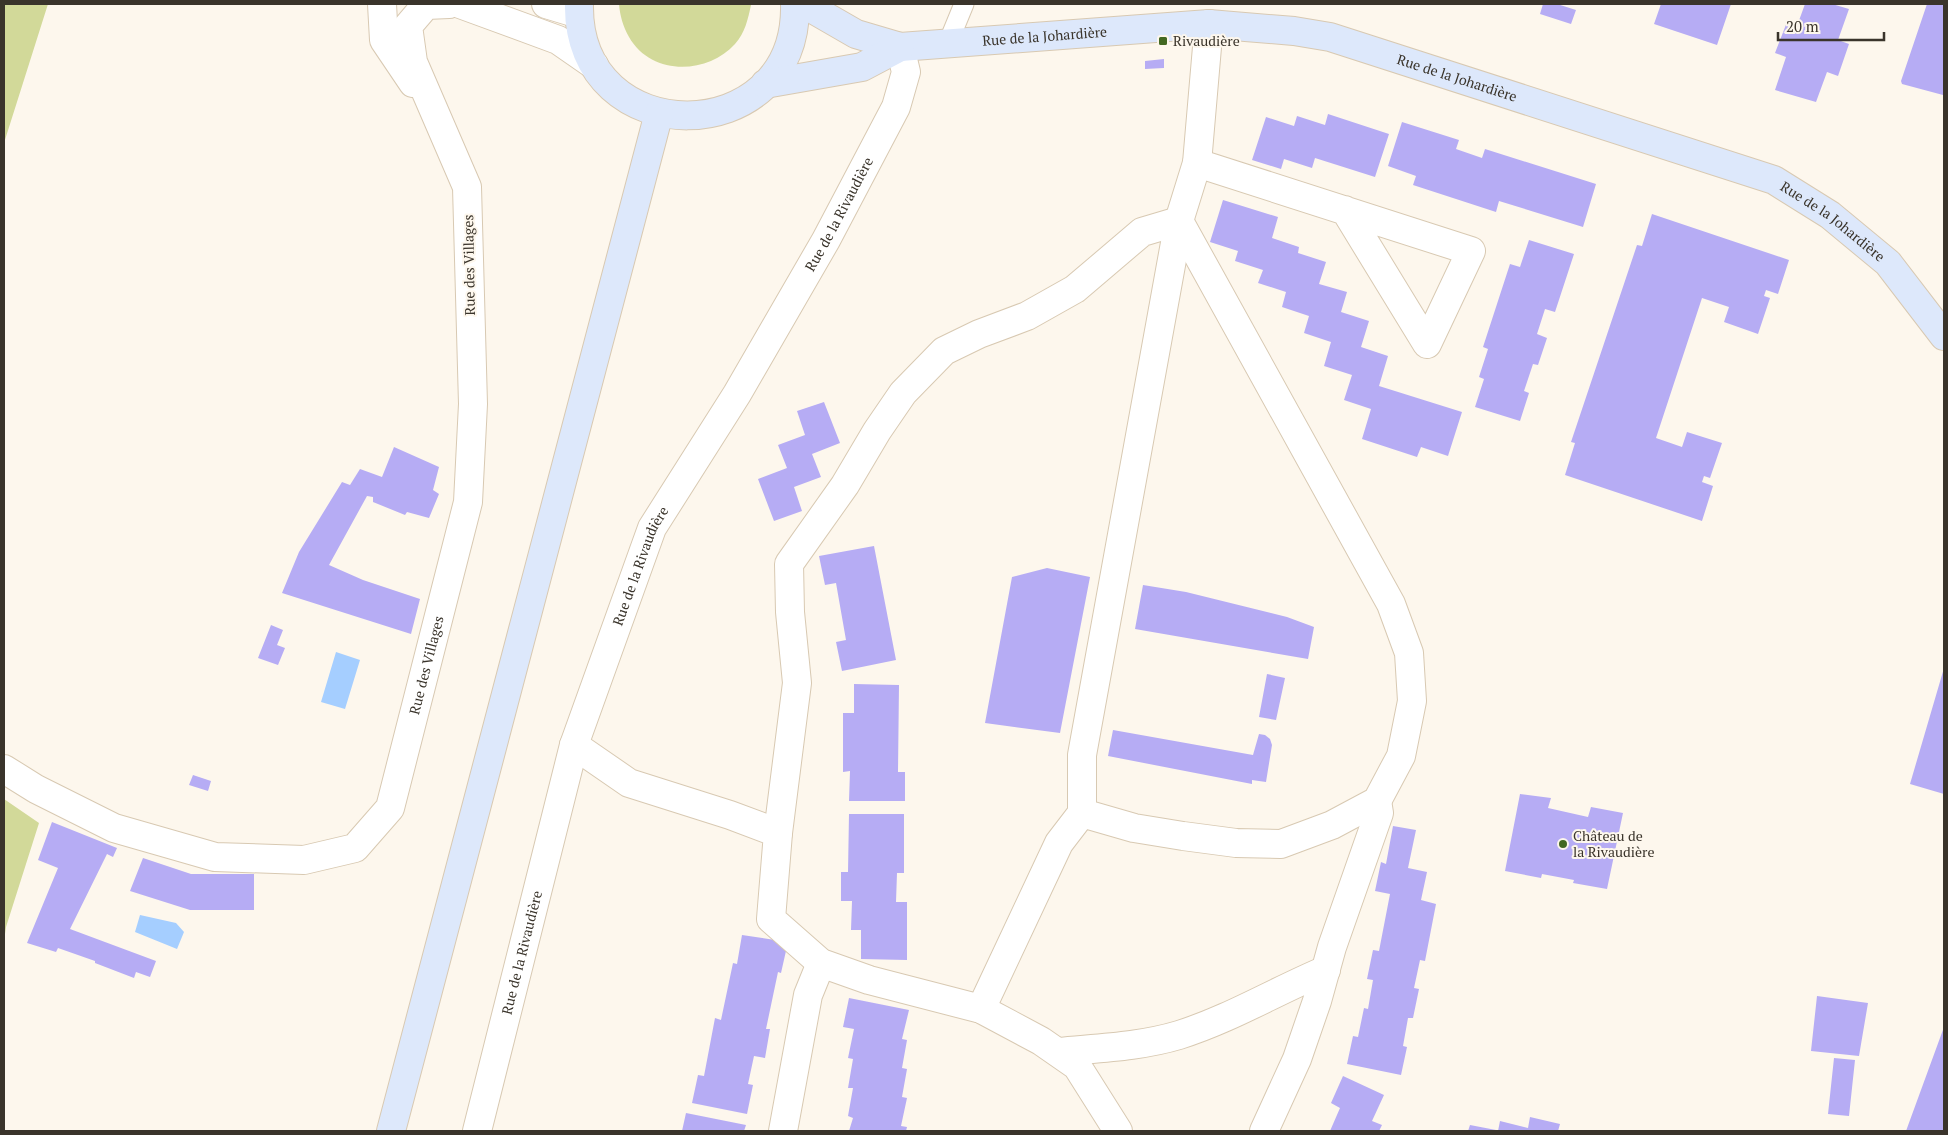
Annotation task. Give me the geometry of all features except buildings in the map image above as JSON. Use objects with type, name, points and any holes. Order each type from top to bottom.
[{"type":"main road","points":[[579,9],[583,40],[594,65],[612,86],[622,95],[640,106],[659,113],[682,117],[705,115],[726,109],[747,98],[764,84],[776,70],[786,53],[792,35],[795,4]]},
{"type":"main road","name":"Rue de la Johardière","points":[[804,4],[856,34],[900,47],[1209,24],[1294,31],[1330,37],[1774,180],[1830,215],[1888,263],[1944,336]]},
{"type":"main road","name":"Rue de la Johardière","points":[[764,84],[862,67],[900,47]]},
{"type":"main road","points":[[391,1131],[659,113]]},
{"type":"street","points":[[382,4],[384,40],[411,81],[432,105]]},
{"type":"street","name":"Rue des Villages","points":[[4,769],[36,790],[114,828],[215,857],[304,860],[355,848],[390,808],[468,502],[472,404],[467,187],[413,62],[408,26],[426,5],[449,4]]},
{"type":"street","points":[[460,4],[558,40],[594,65]]},
{"type":"street","points":[[546,4],[579,9]]},
{"type":"street","points":[[981,1009],[1059,843],[1082,814],[1082,754],[1179,221],[1197,163],[1209,24]]},
{"type":"street","name":"Rue de la Rivaudière","points":[[477,1131],[574,745],[652,528],[747,377],[826,240],[896,107],[906,72],[900,47]]},
{"type":"street","points":[[1197,163],[1345,210],[1471,251],[1427,344],[1345,210]]},
{"type":"street","points":[[1082,814],[1134,828],[1183,836],[1236,843],[1281,844],[1332,824],[1377,801],[1401,756],[1412,701],[1409,653],[1391,604],[1179,221]]},
{"type":"street","points":[[1118,1131],[1077,1066],[1041,1041],[981,1009],[869,980],[821,963],[771,919],[778,833],[797,683],[790,612],[789,564],[844,485],[903,393],[944,351],[979,334],[1027,316],[1075,289],[1142,232],[1179,221]]},
{"type":"street","points":[[574,745],[629,783],[730,815],[778,833]]},
{"type":"street","points":[[1264,1131],[1297,1059],[1318,1001],[1332,947],[1379,813],[1377,801]]},
{"type":"street","points":[[783,1131],[808,995],[821,963]]},
{"type":"street","points":[[1058,1052],[1132,1046],[1178,1035],[1214,1023],[1326,970]]},
{"type":"lane","points":[[948,43],[960,6]]},
{"type":"green space","points":[[4,4],[48,4],[4,143]]},
{"type":"green space","points":[[619,4],[751,5],[744,31],[735,44],[723,54],[710,61],[695,66],[680,67],[665,65],[651,59],[639,50],[625,29]]},
{"type":"green space","points":[[4,799],[39,823],[6,927],[4,941]]},
{"type":"water","points":[[336,652],[360,660],[345,709],[321,702]]},
{"type":"water","points":[[140,915],[176,923],[184,932],[177,949],[135,932]]},
{"type":"place","name":"Rivaudière","points":[[1163,41]]},
{"type":"place","name":"Château de la Rivaudière","points":[[1563,844]]}]
